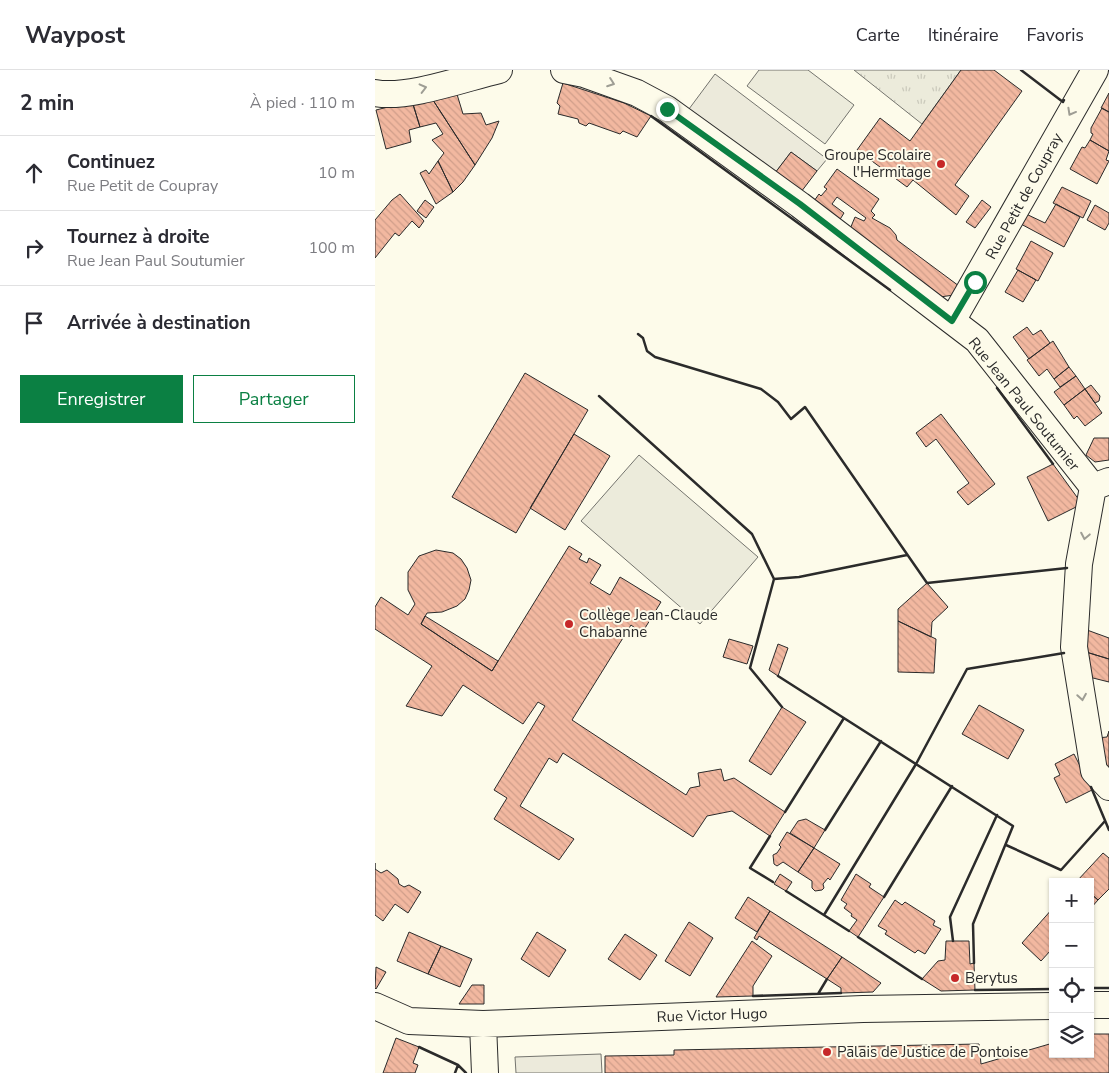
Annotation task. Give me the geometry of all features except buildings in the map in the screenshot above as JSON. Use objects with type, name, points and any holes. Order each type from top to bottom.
[{"type":"street","points":[[375,93],[386,95],[404,93],[499,70]]},
{"type":"street","name":"Rue Jean Paul Soutumier","points":[[564,70],[584,74],[637,93],[667,109],[800,204],[977,340],[1077,470],[1101,484]]},
{"type":"street","name":"Rue Petit de Coupray","points":[[952,321],[1095,70]]},
{"type":"street","points":[[1101,484],[1079,564],[1074,647],[1094,771],[1109,787]]},
{"type":"street","points":[[1094,1005],[1109,1005]]},
{"type":"street","name":"Rue Victor Hugo","points":[[375,1006],[409,1021],[483,1024],[853,1010],[1049,1006]]},
{"type":"street","points":[[483,1024],[485,1073]]},
{"type":"green space","points":[[759,70],[808,70],[854,105],[825,144],[747,86]]},
{"type":"green space","points":[[854,70],[961,70],[922,124]]},
{"type":"green space","points":[[639,455],[758,557],[700,624],[581,521]]},
{"type":"shaded area","points":[[715,74],[827,159],[817,171],[791,152],[775,173],[689,109]]},
{"type":"shaded area","points":[[601,1054],[602,1073],[516,1073],[515,1057]]},
{"type":"wall","points":[[1021,70],[1063,102],[1064,100]]},
{"type":"wall","points":[[651,116],[890,290]]},
{"type":"wall","points":[[638,334],[643,338],[647,351],[655,357],[761,389],[778,402],[791,419],[805,407],[927,583],[1067,568]]},
{"type":"wall","points":[[997,388],[1053,464]]},
{"type":"wall","points":[[599,396],[752,534],[774,579],[750,668],[782,707]]},
{"type":"wall","points":[[774,579],[799,577],[907,555]]},
{"type":"wall","points":[[824,915],[916,764],[967,669],[1064,653]]},
{"type":"wall","points":[[778,676],[1013,826],[973,924],[974,963]]},
{"type":"wall","points":[[785,812],[844,718]]},
{"type":"wall","points":[[825,830],[881,741]]},
{"type":"wall","points":[[884,897],[952,786]]},
{"type":"wall","points":[[1091,787],[1109,830]]},
{"type":"wall","points":[[953,941],[950,917],[997,815]]},
{"type":"wall","points":[[1006,845],[1061,870],[1105,821]]},
{"type":"wall","points":[[770,836],[750,868],[773,882]]},
{"type":"wall","points":[[786,891],[849,931]]},
{"type":"wall","points":[[858,937],[922,979]]},
{"type":"wall","points":[[818,994],[827,979]]},
{"type":"wall","points":[[1094,988],[1109,988]]},
{"type":"wall","points":[[975,990],[1049,989]]},
{"type":"wall","points":[[753,996],[841,993]]},
{"type":"wall","points":[[419,1047],[458,1065],[466,1073]]},
{"type":"wall","points":[[455,1073],[458,1065]]},
{"type":"place","name":"Groupe Scolaire l'Hermitage","points":[[941,164]]},
{"type":"place","name":"Collège Jean-Claude Chabanne","points":[[569,624]]},
{"type":"place","name":"Berytus","points":[[955,978]]},
{"type":"place","name":"Palais de Justice de Pontoise","points":[[827,1052]]},
{"type":"route","points":[[667,109],[800,204],[952,321],[975,282]]}]
